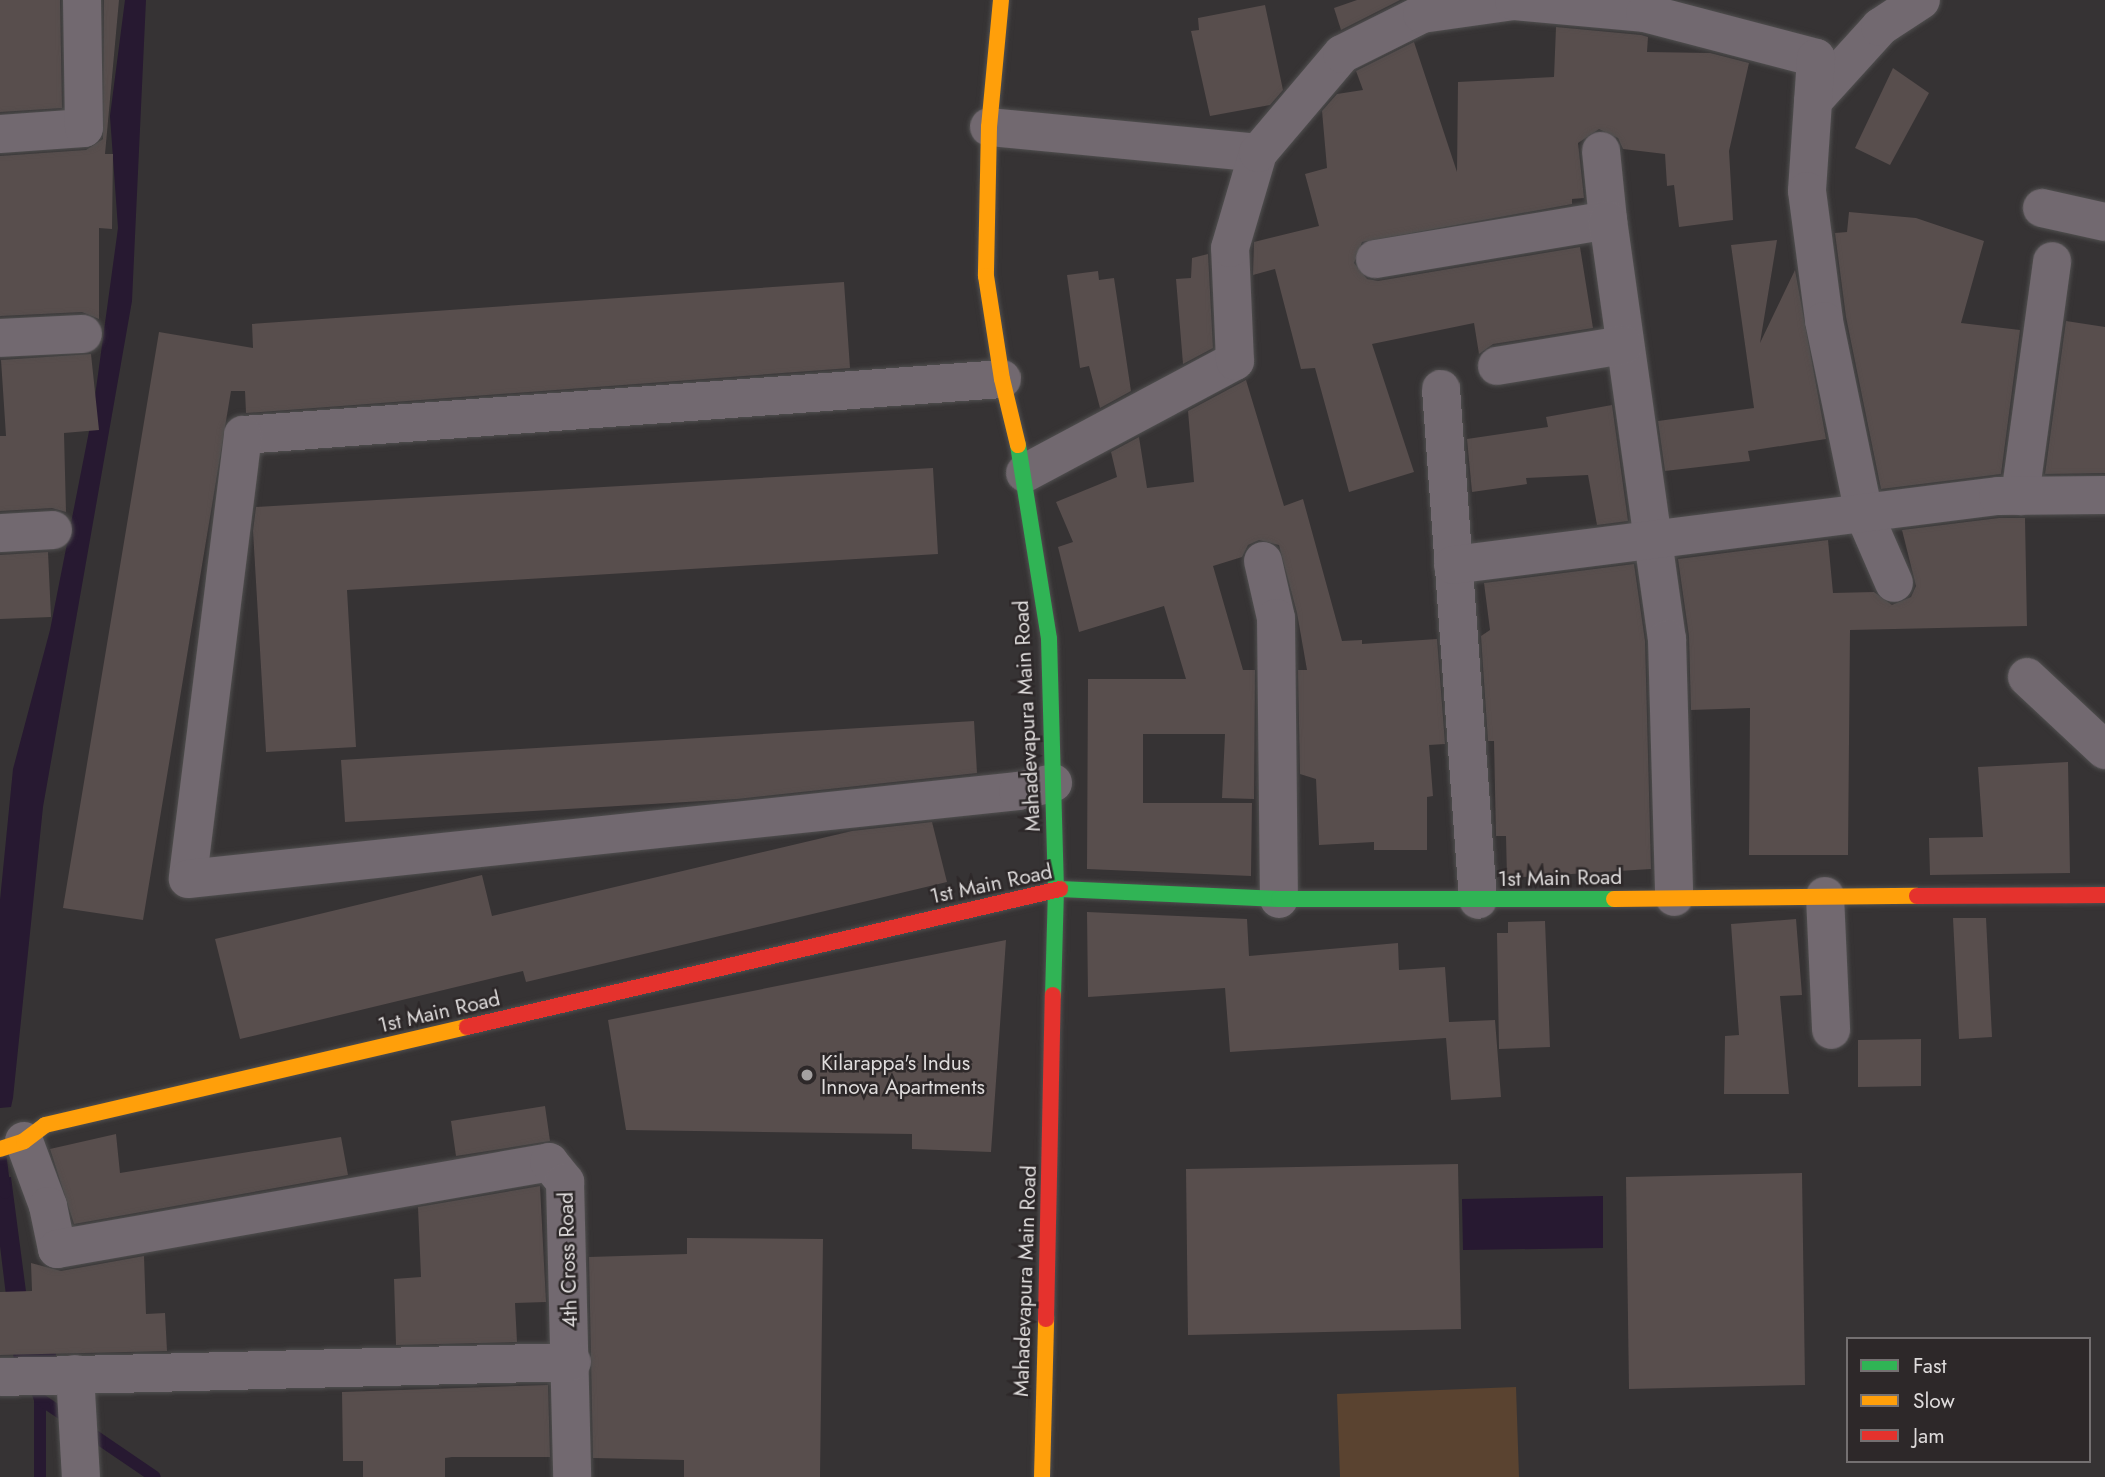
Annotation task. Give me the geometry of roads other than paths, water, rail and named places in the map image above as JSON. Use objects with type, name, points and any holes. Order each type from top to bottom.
[{"type":"street","points":[[0,134],[84,128],[82,0]]},
{"type":"street","name":"Mahadevapura Main Road","points":[[1001,0],[989,127],[986,276],[1002,379],[1025,473],[1049,639],[1056,889],[1042,1477]]},
{"type":"street","points":[[1813,101],[1880,27],[1921,0]]},
{"type":"street","points":[[1025,473],[1235,361],[1230,248],[1258,153],[1342,54],[1422,14],[1514,1],[1646,13],[1816,58],[1807,191],[1824,321],[1864,513],[1894,583]]},
{"type":"street","points":[[989,127],[1258,153]]},
{"type":"street","points":[[1601,152],[1608,220],[1667,639],[1674,897]]},
{"type":"street","points":[[2042,208],[2105,222]]},
{"type":"street","points":[[1375,259],[1608,220]]},
{"type":"street","points":[[2020,496],[2052,261]]},
{"type":"street","points":[[0,338],[83,334]]},
{"type":"street","points":[[1497,366],[1625,345]]},
{"type":"street","points":[[1002,379],[243,435],[188,879],[1004,793],[1053,783]]},
{"type":"street","points":[[1441,389],[1478,900]]},
{"type":"street","points":[[1453,565],[2020,496],[2105,495]]},
{"type":"street","points":[[0,533],[53,530]]},
{"type":"street","points":[[1262,561],[1276,618],[1279,899]]},
{"type":"street","points":[[2027,677],[2105,750]]},
{"type":"street","name":"1st Main Road","points":[[12,1145],[46,1125],[1056,889],[1279,899],[2105,895]]},
{"type":"street","points":[[1825,896],[1831,1030]]},
{"type":"street","name":"4th Cross Road","points":[[12,1145],[48,1206],[57,1250],[549,1162],[565,1182],[572,1362]]},
{"type":"street","points":[[5,1377],[71,1382],[572,1362],[572,1477]]},
{"type":"street","points":[[71,1382],[80,1461]]},
{"type":"waterway","points":[[0,1152],[5,1193]]},
{"type":"waterway","points":[[33,1381],[40,1399],[40,1477]]},
{"type":"waterway","points":[[40,1399],[71,1420]]},
{"type":"waterway","points":[[86,1430],[155,1477]]},
{"type":"place","name":"Kilarappa's Indus Innova Apartments","points":[[807,1075]]}]
